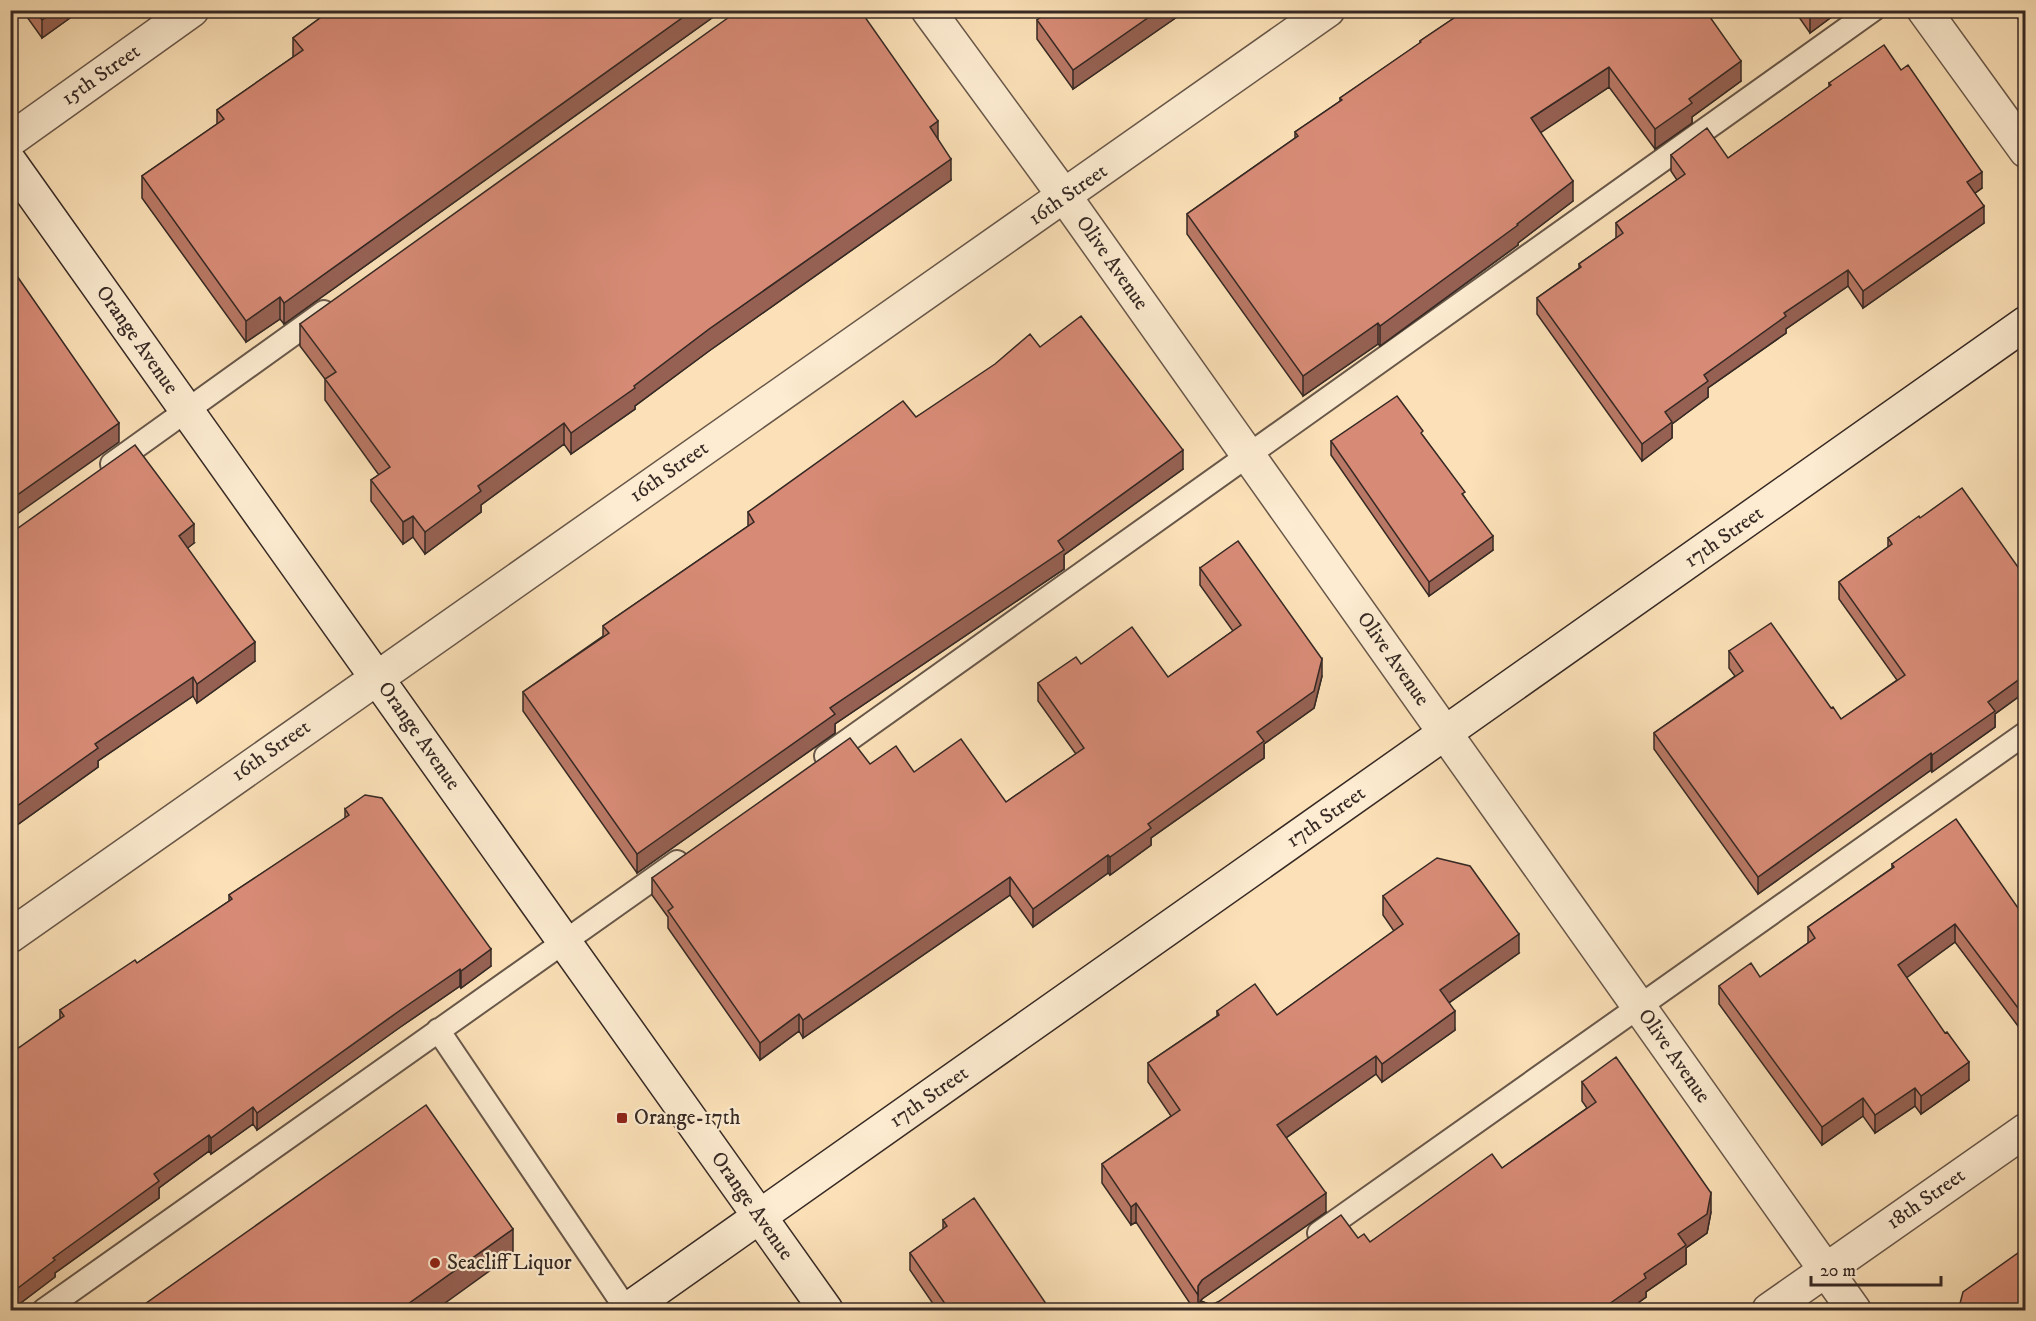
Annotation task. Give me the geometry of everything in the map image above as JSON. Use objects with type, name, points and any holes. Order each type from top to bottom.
[{"type":"street","name":"15th Street","points":[[10,140],[192,10]]},
{"type":"street","name":"Olive Avenue","points":[[928,10],[1065,197],[1854,1311]]},
{"type":"street","name":"16th Street","points":[[10,936],[376,676],[1065,197],[1328,10]]},
{"type":"street","points":[[1924,10],[2025,151]]},
{"type":"street","name":"Orange Avenue","points":[[10,162],[826,1311]]},
{"type":"street","name":"17th Street","points":[[627,1311],[2025,323]]},
{"type":"street","name":"18th Street","points":[[1769,1311],[2025,1130]]},
{"type":"lane","points":[[809,768],[1873,10]]},
{"type":"lane","points":[[94,477],[342,300]]},
{"type":"lane","points":[[1297,1248],[2025,733]]},
{"type":"lane","points":[[44,1311],[692,851]]},
{"type":"lane","points":[[438,1030],[627,1311]]},
{"type":"building","points":[[35,10],[56,10],[42,20]]},
{"type":"building","points":[[331,10],[693,10],[284,303],[280,297],[246,321],[142,176],[224,119],[217,110],[303,50],[293,38]]},
{"type":"building","points":[[739,10],[860,10],[938,121],[930,127],[951,159],[709,329],[634,386],[635,388],[571,433],[564,423],[478,486],[481,491],[425,532],[413,516],[403,522],[371,480],[390,467],[325,379],[336,372],[300,324]]},
{"type":"building","points":[[1051,10],[1159,10],[1073,70],[1037,20]]},
{"type":"building","points":[[1466,10],[1705,10],[1741,61],[1689,99],[1692,103],[1655,129],[1609,67],[1531,118],[1573,181],[1518,225],[1380,326],[1378,323],[1303,376],[1187,214],[1298,136],[1295,132],[1342,100],[1340,98]]},
{"type":"building","points":[[1884,45],[1901,70],[1908,65],[1982,172],[1967,182],[1984,206],[1863,291],[1848,270],[1784,313],[1786,316],[1704,375],[1708,381],[1665,412],[1672,422],[1642,444],[1537,298],[1623,233],[1616,223],[1685,174],[1671,155],[1707,128],[1728,158]]},
{"type":"building","points":[[17,276],[119,423],[10,500],[10,280]]},
{"type":"building","points":[[1081,316],[1183,450],[1058,541],[1064,550],[830,708],[835,714],[637,854],[523,692],[609,633],[603,626],[754,522],[748,512],[903,401],[916,417],[995,364],[1030,334],[1040,347]]},
{"type":"building","points":[[1397,396],[1423,431],[1421,433],[1465,492],[1462,494],[1493,536],[1429,582],[1331,441]]},
{"type":"building","points":[[135,445],[194,524],[179,536],[255,642],[197,684],[193,677],[95,744],[98,748],[10,811],[10,530],[18,528]]},
{"type":"building","points":[[1962,488],[2025,577],[2025,675],[1988,702],[1995,711],[1932,755],[1931,753],[1758,877],[1654,733],[1743,671],[1729,651],[1771,623],[1841,719],[1905,675],[1839,582],[1892,544],[1888,538]]},
{"type":"building","points":[[1238,541],[1322,659],[1314,691],[1257,732],[1264,741],[1148,824],[1151,828],[1110,857],[1108,855],[1033,909],[1010,877],[803,1020],[799,1014],[760,1043],[668,911],[673,907],[652,878],[850,738],[870,764],[896,746],[914,772],[961,739],[1006,802],[1084,748],[1038,683],[1076,657],[1081,664],[1132,627],[1168,677],[1241,625],[1200,568]]},
{"type":"building","points":[[365,795],[382,798],[491,949],[399,1011],[257,1113],[253,1107],[211,1138],[209,1135],[154,1174],[159,1181],[53,1258],[55,1260],[10,1294],[10,1054],[64,1016],[60,1010],[135,960],[137,963],[232,899],[229,895],[349,815],[345,809]]},
{"type":"building","points":[[1956,819],[2025,918],[2025,1009],[2021,1012],[1955,924],[1898,965],[1945,1033],[1947,1032],[1969,1062],[1921,1096],[1915,1088],[1875,1115],[1863,1098],[1822,1127],[1719,986],[1751,963],[1760,977],[1815,938],[1808,927],[1894,867],[1892,864]]},
{"type":"building","points":[[1437,858],[1470,866],[1519,934],[1440,990],[1455,1011],[1382,1064],[1376,1056],[1277,1125],[1326,1193],[1202,1280],[1198,1286],[1198,1295],[1136,1203],[1131,1207],[1102,1164],[1180,1110],[1148,1063],[1219,1015],[1217,1011],[1255,984],[1277,1015],[1403,924],[1383,896]]},
{"type":"building","points":[[1616,1057],[1711,1193],[1707,1214],[1678,1234],[1686,1245],[1644,1274],[1646,1278],[1599,1311],[1208,1311],[1201,1301],[1211,1305],[1218,1302],[1341,1215],[1358,1238],[1364,1234],[1370,1242],[1492,1154],[1502,1168],[1596,1102],[1582,1082]]},
{"type":"building","points":[[426,1105],[513,1229],[398,1311],[135,1311]]},
{"type":"building","points":[[974,1198],[1051,1311],[950,1311],[910,1253],[947,1226],[943,1220]]},
{"type":"building","points":[[2025,1248],[2025,1311],[1958,1311],[1963,1292]]},
{"type":"place","name":"Orange-17th","points":[[622,1118]]},
{"type":"place","name":"Seacliff Liquor","points":[[435,1263]]}]
